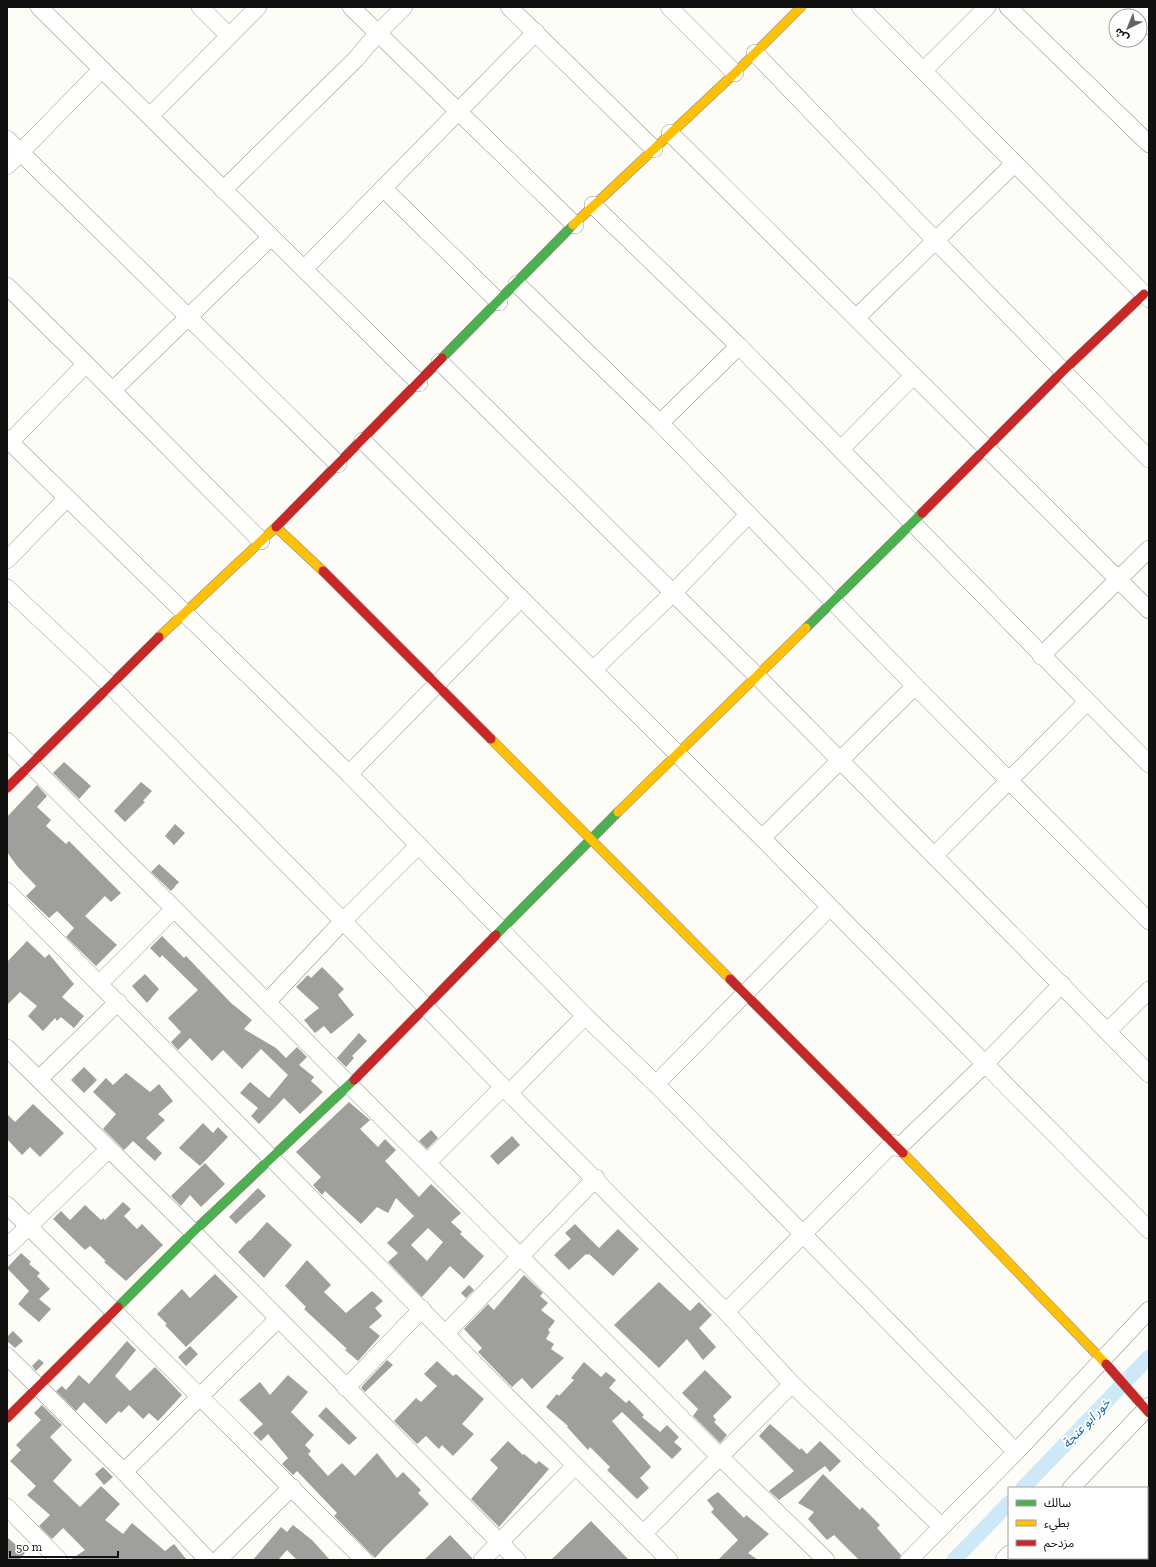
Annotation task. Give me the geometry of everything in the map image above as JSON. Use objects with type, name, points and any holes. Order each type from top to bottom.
[{"type":"street","points":[[39,7],[419,383]]},
{"type":"street","points":[[200,7],[229,36]]},
{"type":"street","points":[[150,116],[258,7]]},
{"type":"street","points":[[351,7],[377,34],[575,225]]},
{"type":"street","points":[[223,190],[356,60],[377,34],[404,7]]},
{"type":"street","points":[[509,7],[654,149]]},
{"type":"street","points":[[669,7],[735,73]]},
{"type":"street","points":[[7,788],[33,765],[66,728],[184,612],[276,528],[593,205],[735,73],[801,7]]},
{"type":"street","points":[[7,1418],[193,1232],[350,1084],[591,838],[835,601],[1064,370],[1147,296],[860,7]]},
{"type":"street","points":[[924,70],[987,7]]},
{"type":"street","points":[[1008,7],[1149,144]]},
{"type":"street","points":[[1139,7],[1149,26]]},
{"type":"street","points":[[304,269],[536,32]]},
{"type":"street","points":[[755,53],[1149,459]]},
{"type":"street","points":[[7,166],[102,69]]},
{"type":"street","points":[[670,133],[856,318],[912,376],[1149,610]]},
{"type":"street","points":[[7,139],[338,464]]},
{"type":"street","points":[[856,318],[1015,164]]},
{"type":"street","points":[[383,188],[499,302]]},
{"type":"street","points":[[593,205],[739,346],[1041,656],[1149,764]]},
{"type":"street","points":[[113,390],[270,237]]},
{"type":"street","points":[[517,284],[660,423],[748,515],[835,601],[915,686],[1149,921]]},
{"type":"street","points":[[7,286],[113,390],[261,541]]},
{"type":"street","points":[[660,423],[739,346]]},
{"type":"street","points":[[440,362],[758,677],[1149,1074]]},
{"type":"street","points":[[86,364],[8,440],[349,774],[585,1016],[656,1084],[1016,1452]]},
{"type":"street","points":[[841,449],[912,376]]},
{"type":"street","points":[[363,441],[594,669],[1149,1230]]},
{"type":"street","points":[[7,560],[67,498]]},
{"type":"street","points":[[594,669],[673,593],[748,515]]},
{"type":"street","points":[[276,528],[335,582],[745,993],[896,1146],[1145,1406],[1072,1487]]},
{"type":"street","points":[[1041,656],[1149,549]]},
{"type":"street","points":[[7,588],[110,685],[343,920],[726,1312],[792,1384],[941,1526]]},
{"type":"street","points":[[349,774],[522,598]]},
{"type":"street","points":[[762,838],[915,686]]},
{"type":"street","points":[[934,856],[1087,702]]},
{"type":"street","points":[[7,741],[33,765],[720,1457],[826,1560]]},
{"type":"street","points":[[267,1002],[343,920],[419,845]]},
{"type":"street","points":[[7,891],[100,983],[270,1158],[446,1333],[669,1560]]},
{"type":"street","points":[[100,983],[174,908]]},
{"type":"street","points":[[656,1084],[829,908]]},
{"type":"street","points":[[726,1312],[803,1234],[986,1064],[1062,984]]},
{"type":"street","points":[[1108,1031],[1149,990]]},
{"type":"street","points":[[39,1079],[118,1002]]},
{"type":"street","points":[[428,1162],[585,1016]]},
{"type":"street","points":[[7,1048],[108,1150],[193,1232],[517,1560]]},
{"type":"street","points":[[7,1247],[108,1150]]},
{"type":"street","points":[[446,1333],[596,1178]]},
{"type":"street","points":[[7,1205],[364,1560]]},
{"type":"street","points":[[346,1388],[422,1309]]},
{"type":"street","points":[[909,1560],[941,1526],[1105,1363],[1149,1310]]},
{"type":"street","points":[[124,1472],[278,1319]]},
{"type":"street","points":[[7,1356],[124,1472],[208,1560]]},
{"type":"street","points":[[643,1534],[792,1384]]},
{"type":"street","points":[[482,1560],[498,1542],[575,1466]]},
{"type":"street","points":[[218,1560],[292,1487]]},
{"type":"street","points":[[7,1507],[59,1560]]},
{"type":"building","points":[[64,762],[91,786],[79,799],[53,773]]},
{"type":"building","points":[[141,782],[152,791],[143,801],[145,802],[125,822],[114,811]]},
{"type":"building","points":[[37,785],[47,796],[37,807],[51,820],[46,826],[66,844],[69,841],[121,893],[111,902],[105,896],[85,916],[117,945],[96,966],[66,937],[74,928],[57,911],[49,918],[26,896],[36,886],[17,866],[7,852],[7,817]]},
{"type":"building","points":[[175,824],[185,833],[174,845],[165,836]]},
{"type":"building","points":[[159,864],[179,882],[171,891],[151,872]]},
{"type":"building","points":[[162,936],[184,958],[186,956],[231,1003],[252,1020],[244,1029],[276,1048],[286,1058],[297,1047],[307,1057],[299,1065],[314,1077],[311,1081],[323,1092],[300,1114],[284,1098],[259,1124],[251,1116],[258,1108],[240,1093],[250,1082],[269,1098],[288,1075],[261,1049],[242,1069],[223,1050],[212,1061],[190,1038],[178,1050],[171,1042],[181,1032],[168,1018],[198,990],[162,955],[160,958],[150,948]]},
{"type":"building","points":[[27,941],[45,958],[49,954],[74,984],[62,997],[84,1016],[74,1028],[61,1017],[57,1021],[55,1018],[43,1031],[28,1016],[37,1006],[20,992],[7,1005],[7,962]]},
{"type":"building","points":[[322,967],[344,989],[338,995],[354,1015],[331,1034],[324,1026],[315,1033],[304,1020],[319,1008],[296,987],[308,975],[311,978]]},
{"type":"building","points":[[145,974],[159,989],[147,1003],[132,986]]},
{"type":"building","points":[[359,1033],[367,1041],[352,1056],[354,1058],[346,1067],[337,1058]]},
{"type":"building","points":[[84,1067],[97,1080],[84,1093],[71,1080]]},
{"type":"building","points":[[126,1073],[150,1092],[159,1084],[173,1101],[158,1114],[165,1120],[146,1138],[162,1153],[155,1161],[133,1141],[124,1150],[103,1129],[116,1114],[93,1092],[106,1078],[113,1085]]},
{"type":"building","points":[[349,1102],[370,1120],[360,1129],[378,1147],[385,1139],[396,1150],[385,1161],[419,1197],[431,1184],[461,1213],[451,1222],[462,1232],[460,1234],[484,1256],[464,1279],[450,1266],[422,1297],[388,1262],[398,1253],[387,1243],[414,1216],[396,1198],[388,1213],[377,1207],[361,1224],[325,1191],[322,1195],[313,1185],[321,1177],[296,1152]],"holes":[[[428,1228],[443,1242],[427,1261],[411,1245]]]},
{"type":"building","points":[[33,1104],[64,1133],[40,1157],[30,1147],[22,1155],[7,1139],[7,1114],[15,1122]]},
{"type":"building","points":[[203,1123],[213,1133],[218,1127],[228,1137],[200,1166],[179,1148]]},
{"type":"building","points":[[431,1130],[438,1138],[427,1149],[419,1141]]},
{"type":"building","points":[[512,1136],[520,1145],[498,1165],[490,1156]]},
{"type":"building","points":[[205,1163],[225,1184],[201,1207],[190,1195],[181,1206],[171,1196]]},
{"type":"building","points":[[258,1188],[266,1196],[236,1224],[229,1217]]},
{"type":"building","points":[[123,1202],[131,1209],[124,1216],[137,1229],[142,1224],[163,1245],[126,1281],[104,1262],[106,1261],[90,1246],[85,1250],[53,1219],[61,1211],[70,1220],[85,1205],[101,1220],[103,1218],[105,1220]]},
{"type":"building","points":[[267,1222],[292,1245],[264,1278],[238,1252]]},
{"type":"building","points":[[575,1224],[599,1248],[618,1229],[639,1249],[613,1276],[589,1254],[586,1254],[569,1270],[554,1255],[571,1239],[565,1233]]},
{"type":"building","points":[[21,1253],[31,1262],[29,1264],[40,1273],[37,1276],[50,1289],[39,1299],[51,1309],[39,1322],[18,1304],[29,1291],[7,1268]]},
{"type":"building","points":[[307,1260],[331,1285],[324,1292],[346,1313],[372,1291],[383,1301],[375,1308],[382,1316],[369,1327],[380,1336],[358,1361],[304,1309],[306,1307],[285,1286]]},
{"type":"building","points":[[215,1274],[238,1297],[186,1347],[165,1325],[167,1324],[157,1314],[182,1289],[190,1298]]},
{"type":"building","points":[[524,1275],[543,1293],[540,1296],[548,1303],[541,1310],[555,1321],[548,1330],[550,1332],[546,1339],[554,1344],[551,1349],[564,1358],[532,1389],[522,1378],[512,1387],[478,1352],[482,1348],[464,1329],[488,1304],[494,1310]]},
{"type":"building","points":[[659,1282],[690,1311],[699,1302],[712,1315],[699,1328],[716,1347],[703,1360],[687,1339],[659,1368],[614,1325]]},
{"type":"building","points":[[469,1285],[474,1290],[466,1298],[461,1293]]},
{"type":"building","points":[[13,1331],[23,1341],[15,1348],[7,1341],[7,1337]]},
{"type":"building","points":[[127,1341],[136,1350],[115,1376],[130,1391],[155,1367],[182,1395],[158,1421],[149,1413],[143,1419],[129,1405],[121,1413],[119,1411],[106,1424],[84,1402],[76,1411],[56,1391],[62,1386],[66,1390],[79,1375],[89,1384]]},
{"type":"building","points":[[190,1346],[198,1354],[186,1366],[178,1357]]},
{"type":"building","points":[[39,1359],[44,1363],[36,1371],[32,1366]]},
{"type":"building","points":[[387,1360],[393,1365],[365,1392],[361,1388]]},
{"type":"building","points":[[437,1361],[453,1376],[456,1374],[484,1399],[462,1424],[474,1434],[453,1456],[442,1445],[439,1449],[426,1436],[417,1444],[394,1421],[416,1398],[421,1402],[437,1386],[424,1374]]},
{"type":"building","points":[[584,1362],[601,1377],[606,1372],[616,1380],[609,1388],[626,1403],[629,1400],[644,1415],[642,1417],[660,1432],[667,1425],[679,1437],[674,1442],[682,1449],[672,1459],[622,1412],[612,1421],[651,1467],[640,1478],[649,1488],[637,1499],[607,1470],[610,1467],[590,1447],[588,1450],[567,1427],[568,1426],[546,1407],[557,1394],[559,1396],[574,1380],[571,1378]]},
{"type":"building","points":[[705,1370],[732,1397],[713,1416],[716,1420],[714,1422],[727,1435],[720,1443],[693,1416],[698,1409],[682,1393]]},
{"type":"building","points":[[288,1375],[308,1392],[291,1412],[314,1435],[305,1445],[311,1451],[308,1454],[328,1476],[342,1463],[355,1476],[377,1453],[397,1478],[403,1472],[421,1490],[418,1493],[429,1504],[375,1558],[334,1516],[337,1513],[297,1471],[293,1475],[282,1464],[288,1458],[268,1434],[261,1441],[253,1433],[263,1424],[239,1400],[260,1382],[270,1395]]},
{"type":"building","points":[[42,1405],[62,1425],[50,1437],[72,1460],[53,1481],[80,1507],[101,1486],[120,1504],[105,1520],[123,1534],[132,1523],[165,1551],[174,1544],[187,1560],[70,1560],[85,1550],[63,1528],[52,1539],[39,1526],[50,1515],[27,1495],[36,1486],[10,1461],[21,1450],[16,1445],[41,1420],[34,1413]]},
{"type":"building","points":[[326,1407],[357,1438],[349,1445],[318,1416]]},
{"type":"building","points":[[770,1424],[800,1450],[801,1448],[807,1454],[820,1441],[841,1461],[830,1472],[825,1466],[779,1500],[769,1491],[794,1471],[759,1436]]},
{"type":"building","points":[[508,1441],[523,1455],[524,1454],[536,1464],[539,1461],[549,1469],[499,1527],[471,1499],[498,1468],[490,1460]]},
{"type":"building","points":[[103,1467],[113,1477],[104,1485],[95,1474]]},
{"type":"building","points":[[823,1474],[860,1510],[862,1507],[880,1525],[877,1528],[901,1555],[899,1560],[859,1560],[834,1535],[827,1540],[808,1519],[814,1512],[798,1503]]},
{"type":"building","points":[[718,1492],[744,1518],[746,1515],[769,1534],[748,1553],[758,1560],[718,1560],[738,1540],[711,1512],[714,1509],[707,1500]]},
{"type":"building","points":[[591,1521],[629,1560],[551,1560]]},
{"type":"building","points":[[293,1525],[312,1540],[330,1560],[297,1560],[287,1550],[278,1560],[253,1560],[281,1527],[287,1532]]},
{"type":"building","points":[[450,1535],[472,1558],[472,1560],[424,1560]]},
{"type":"building","points":[[7,1537],[25,1553],[19,1560],[7,1560]]},
{"type":"waterway","name":"خور ابو عنجة","points":[[1024,1487],[1149,1357]]},
{"type":"waterway","name":"خور ابو عنجة","points":[[954,1560],[1008,1504]]},
{"type":"traffic: fast","points":[[442,358],[573,225]]},
{"type":"traffic: fast","points":[[806,628],[922,513]]},
{"type":"traffic: fast","points":[[496,935],[618,812]]},
{"type":"traffic: fast","points":[[118,1307],[193,1232],[354,1080]]},
{"type":"traffic: slow","points":[[573,225],[735,73],[801,7]]},
{"type":"traffic: slow","points":[[159,637],[276,527],[323,571]]},
{"type":"traffic: slow","points":[[618,812],[806,628]]},
{"type":"traffic: slow","points":[[491,739],[730,979]]},
{"type":"traffic: slow","points":[[903,1153],[1106,1364]]},
{"type":"traffic: jam","points":[[922,513],[1064,370],[1144,294]]},
{"type":"traffic: jam","points":[[276,527],[442,358]]},
{"type":"traffic: jam","points":[[323,571],[491,739]]},
{"type":"traffic: jam","points":[[7,788],[159,637]]},
{"type":"traffic: jam","points":[[354,1080],[496,935]]},
{"type":"traffic: jam","points":[[730,979],[903,1153]]},
{"type":"traffic: jam","points":[[7,1418],[118,1307]]},
{"type":"traffic: jam","points":[[1106,1364],[1149,1413]]}]
